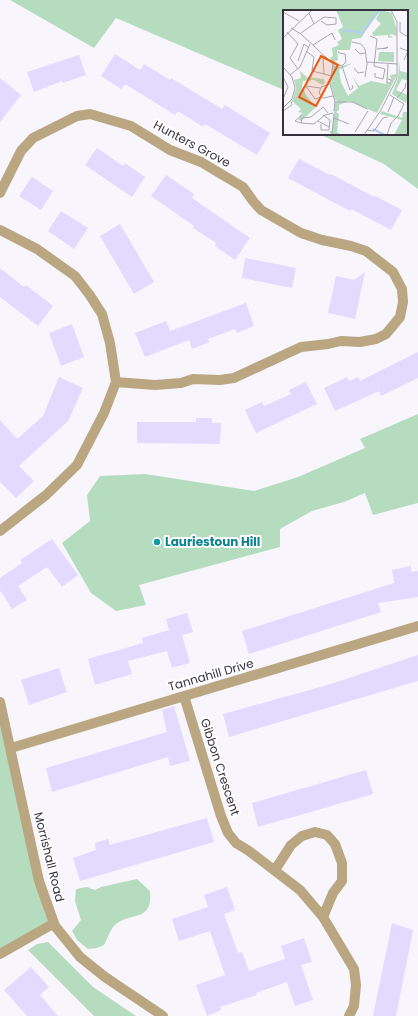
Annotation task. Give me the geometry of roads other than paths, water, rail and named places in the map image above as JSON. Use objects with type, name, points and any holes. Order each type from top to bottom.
[{"type":"street","name":"Hunters Grove","points":[[0,193],[21,151],[33,138],[77,116],[90,114],[131,126],[170,150],[201,162],[243,187],[252,201],[261,210],[301,233],[366,251],[393,272],[402,289],[403,302],[400,317],[386,334],[376,339],[360,342],[341,341],[301,347],[234,378],[220,380],[193,379],[181,383],[155,385],[116,382]]},
{"type":"street","points":[[0,230],[37,249],[75,276],[89,294],[102,314],[110,343],[116,382],[104,413],[77,465],[46,495],[0,530]]},
{"type":"street","name":"Tannahill Drive","points":[[11,748],[418,626]]},
{"type":"street","name":"Gibbon Crescent","points":[[184,696],[220,816],[228,833],[236,843],[275,870],[300,890],[323,917],[354,969],[356,985],[354,1006],[349,1016]]},
{"type":"street","name":"Morrishall Road","points":[[0,702],[39,881],[55,926],[80,957],[105,977],[163,1016]]},
{"type":"street","points":[[275,870],[291,845],[302,836],[315,832],[327,835],[335,844],[342,863],[342,881],[333,893],[323,917]]},
{"type":"street","points":[[0,954],[51,925],[55,926]]},
{"type":"place","name":"Lauriestoun Hill","points":[[157,542]]}]
